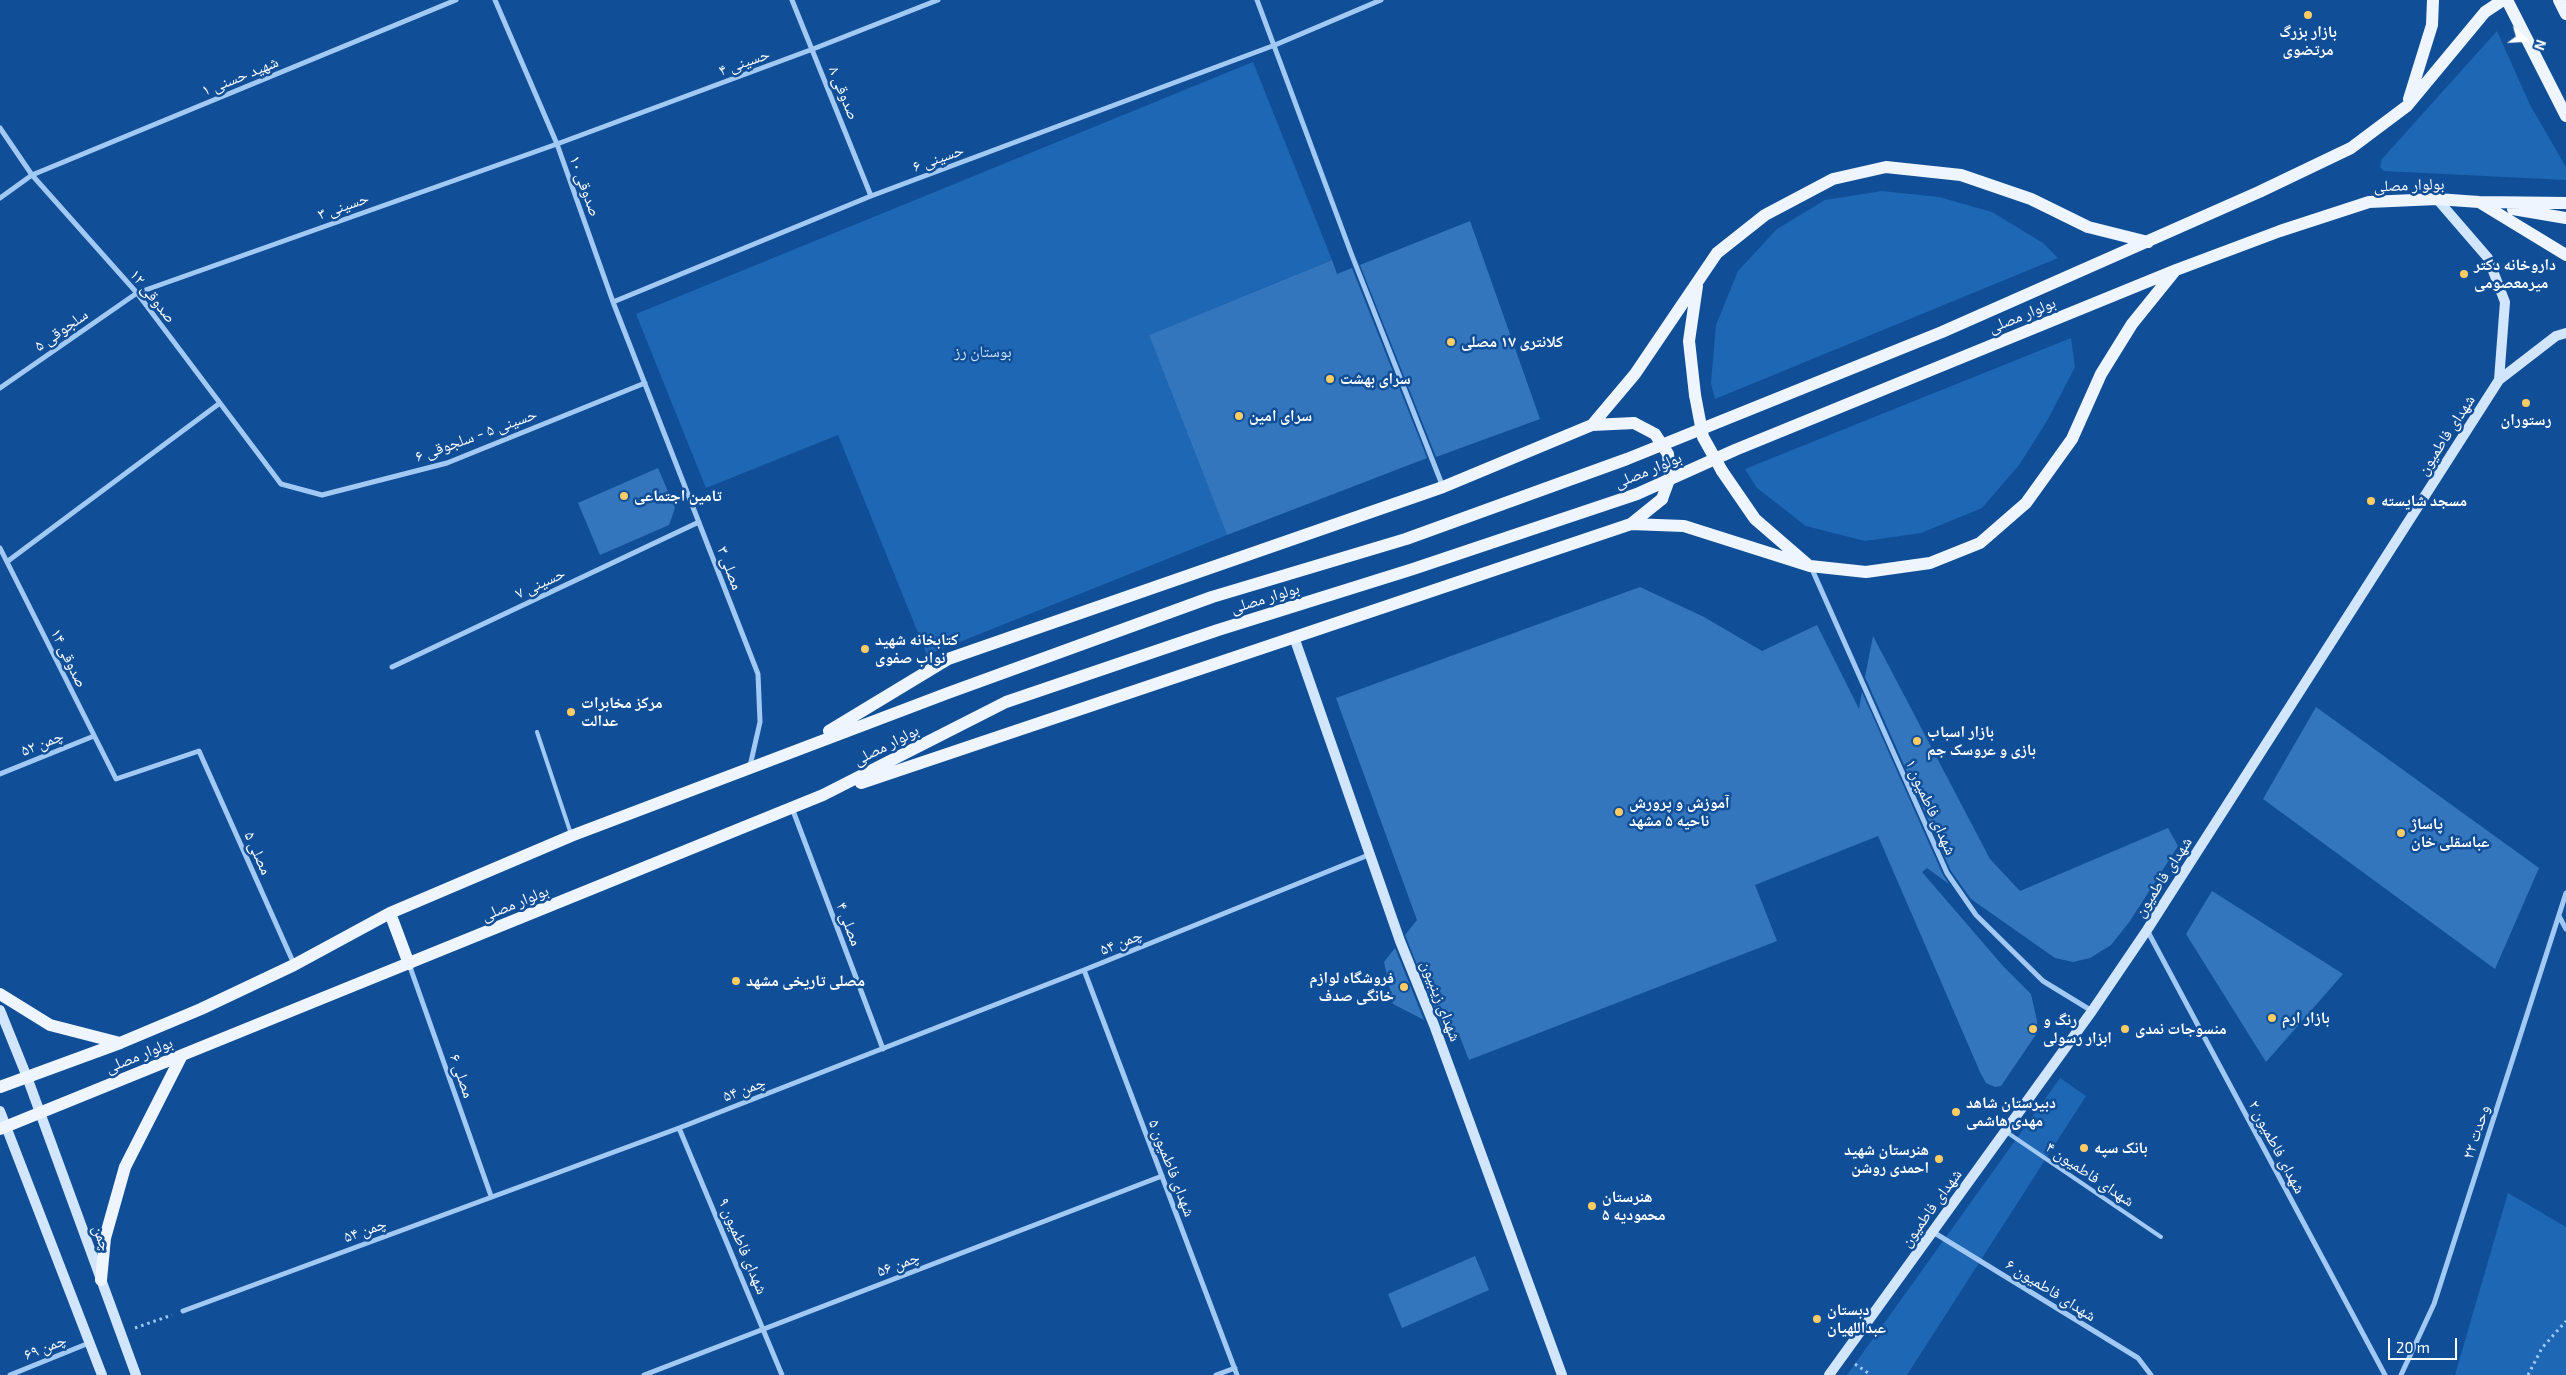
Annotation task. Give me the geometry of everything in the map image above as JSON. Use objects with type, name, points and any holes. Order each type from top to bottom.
[{"type":"main road","points":[[2407,106],[2432,25],[2433,0]]},
{"type":"main road","name":"بولوار مصلی","points":[[0,1087],[120,1043],[201,1009],[294,965],[390,913],[571,836],[805,746],[1212,597],[1406,539],[1627,459],[1942,332],[2148,242],[2351,148],[2407,106],[2485,12],[2503,0]]},
{"type":"main road","points":[[2508,0],[2553,94],[2566,116]]},
{"type":"main road","points":[[2559,0],[2566,14]]},
{"type":"main road","points":[[1592,425],[1635,374],[1717,253],[1765,215],[1833,178],[1886,167],[1961,175],[2031,199],[2088,227],[2148,242]]},
{"type":"main road","name":"بولوار مصلی","points":[[3,1128],[823,795],[1006,702],[1218,630],[1414,569],[1637,494],[1735,450],[2176,270],[2280,231],[2369,202],[2437,199],[2479,202],[2566,203]]},
{"type":"main road","points":[[2479,202],[2566,218]]},
{"type":"main road","points":[[2479,202],[2566,255]]},
{"type":"main road","points":[[1630,524],[1684,526],[1810,566],[1866,572],[1930,563],[1980,544],[2026,503],[2072,439],[2101,374],[2132,324],[2176,270]]},
{"type":"main road","points":[[1697,283],[1689,341],[1695,395],[1704,437],[1722,470],[1755,519],[1810,566]]},
{"type":"main road","points":[[805,746],[948,658],[1443,487],[1592,425],[1634,423],[1655,434],[1668,454],[1670,477],[1662,499],[1630,524],[823,795]]},
{"type":"main road","points":[[390,913],[409,964]]},
{"type":"main road","points":[[0,994],[50,1025],[120,1043]]},
{"type":"main road","points":[[101,1280],[105,1238],[125,1168],[182,1055]]},
{"type":"street","name":"شهید حسنی ۱","points":[[0,198],[32,175],[456,0]]},
{"type":"street","name":"صدوقی ۱۰","points":[[496,0],[557,144],[613,302],[645,383]]},
{"type":"street","name":"صدوقی ۸","points":[[792,0],[872,196]]},
{"type":"street","name":"حسینی ۴","points":[[557,144],[813,49],[938,0]]},
{"type":"street","points":[[1257,0],[1351,253],[1443,487]]},
{"type":"street","name":"حسینی ۶","points":[[613,302],[872,196],[1275,45],[1381,0]]},
{"type":"street","name":"صدوقی ۱۲","points":[[0,128],[32,175],[137,293],[281,484]]},
{"type":"street","name":"حسینی ۳","points":[[137,293],[557,144]]},
{"type":"street","name":"شهدای فاطمیون","points":[[2437,199],[2488,258],[2505,302],[2500,380]]},
{"type":"street","name":"سلجوقی ۵","points":[[0,388],[137,293]]},
{"type":"street","name":"شهدای فاطمیون","points":[[1829,1375],[2092,1011],[2147,930],[2500,380],[2556,336],[2566,333]]},
{"type":"street","name":"حسینی ۵ - سلجوقی ۶","points":[[281,484],[322,496],[446,463],[645,383]]},
{"type":"street","name":"مصلی ۳","points":[[645,383],[758,674],[760,722],[750,768]]},
{"type":"street","points":[[8,561],[220,403]]},
{"type":"street","name":"حسینی ۷","points":[[392,667],[699,522]]},
{"type":"street","name":"صدوقی ۱۴","points":[[0,548],[116,779],[199,751]]},
{"type":"street","name":"شهدای فاطمیون ۱","points":[[1810,566],[1947,873],[1976,915],[2043,981],[2092,1011]]},
{"type":"street","name":"شهدای زینبیون","points":[[1294,637],[1400,941],[1431,1015],[1562,1375]]},
{"type":"street","name":"چمن ۵۲","points":[[0,774],[94,736]]},
{"type":"street","name":"مصلی ۵","points":[[199,751],[294,965]]},
{"type":"street","name":"مصلی ۴","points":[[791,808],[882,1048]]},
{"type":"street","name":"چمن ۵۴","points":[[183,1310],[679,1128],[1084,970],[1371,854]]},
{"type":"street","name":"وحدت ۲۲","points":[[2401,1375],[2434,1304],[2566,893]]},
{"type":"street","points":[[2559,916],[2566,929]]},
{"type":"street","name":"شهدای فاطمیون ۲","points":[[2147,930],[2385,1375]]},
{"type":"street","name":"مصلی ۶","points":[[409,964],[491,1196]]},
{"type":"street","name":"شهدای فاطمیون ۵","points":[[1084,970],[1237,1375]]},
{"type":"street","name":"چمن","points":[[0,1010],[27,1077],[136,1375]]},
{"type":"street","points":[[0,1111],[3,1128],[102,1375]]},
{"type":"street","name":"شهدای فاطمیون ۹","points":[[679,1128],[782,1375]]},
{"type":"street","name":"چمن ۵۶","points":[[644,1375],[1162,1176]]},
{"type":"street","name":"شهدای فاطمیون ۶","points":[[1933,1232],[2138,1358],[2151,1375]]},
{"type":"street","name":"چمن ۶۹","points":[[10,1375],[90,1343]]},
{"type":"street","points":[[1216,1375],[1235,1368]]},
{"type":"lane","points":[[538,732],[571,836]]},
{"type":"lane","points":[[2559,916],[2566,918]]},
{"type":"lane","name":"شهدای فاطمیون ۴","points":[[2005,1131],[2161,1237]]},
{"type":"path","points":[[121,1334],[183,1310]]},
{"type":"path","points":[[2528,1375],[2542,1348],[2566,1321]]},
{"type":"green space","points":[[2497,31],[2530,105],[2566,167],[2566,180],[2384,171],[2380,167],[2382,159]]},
{"type":"green space","name":"بوستان رز","points":[[1253,62],[1332,260],[1149,335],[1227,535],[927,655],[838,435],[706,488],[636,314]]},
{"type":"green space","points":[[1882,191],[1939,197],[1992,212],[2043,243],[2058,258],[1715,399],[1711,383],[1716,325],[1738,271],[1777,229],[1825,200]]},
{"type":"green space","points":[[2071,338],[2075,367],[2047,421],[2019,465],[1982,508],[1921,533],[1865,541],[1806,526],[1757,488],[1745,469]]},
{"type":"green space","points":[[2060,1078],[2086,1096],[1907,1375],[1847,1375]]},
{"type":"green space","points":[[2508,1193],[2566,1227],[2566,1375],[2455,1375]]},
{"type":"building","name":"کلانتری ۱۷ مصلی","points":[[1470,221],[1540,419],[1436,457],[1360,265]]},
{"type":"building","points":[[1332,260],[1337,274],[1352,268],[1427,458],[1227,535],[1149,335]]},
{"type":"building","points":[[658,468],[675,508],[669,525],[600,555],[578,503]]},
{"type":"building","name":"آموزش و پرورش ناحیه ۵ مشهد","points":[[1640,587],[1704,617],[1762,651],[1817,625],[1859,709],[1862,692],[1943,875],[1949,884],[1927,868],[1922,872],[2003,966],[2031,994],[2037,1021],[2037,1033],[2001,1086],[1995,1087],[1986,1083],[1980,1072],[1878,836],[1755,885],[1777,941],[1469,1060],[1460,1037],[1443,1029],[1405,935],[1417,920],[1336,698]]},
{"type":"building","name":"بازار اسباب بازی و عروسک جم","points":[[1873,636],[1990,859],[2020,891],[2168,828],[2178,846],[2130,921],[2111,945],[2090,958],[2073,962],[2055,958],[1971,899],[1951,871],[1865,677]]},
{"type":"building","name":"پاساژ عباسقلی خان","points":[[2316,707],[2539,868],[2495,969],[2263,799]]},
{"type":"building","name":"بازار ارم","points":[[2212,891],[2343,974],[2266,1062],[2186,934]]},
{"type":"building","name":"فروشگاه لوازم خانگی صدف","points":[[1395,948],[1424,1020],[1393,1004],[1384,962]]},
{"type":"building","points":[[1475,1256],[1489,1290],[1402,1328],[1388,1294]]},
{"type":"place","name":"بازار بزرگ مرتضوی","points":[[2308,15]]},
{"type":"place","name":"داروخانه دکتر میرمعصومی","points":[[2464,274]]},
{"type":"place","name":"کلانتری ۱۷ مصلی","points":[[1451,342]]},
{"type":"place","name":"سرای بهشت","points":[[1330,379]]},
{"type":"place","name":"رستوران","points":[[2526,403]]},
{"type":"place","name":"سرای امین","points":[[1239,416]]},
{"type":"place","name":"تامین اجتماعی","points":[[624,496]]},
{"type":"place","name":"مسجد شایسته","points":[[2371,501]]},
{"type":"place","name":"کتابخانه شهید نواب صفوی","points":[[865,649]]},
{"type":"place","name":"مرکز مخابرات عدالت","points":[[571,712]]},
{"type":"place","name":"بازار اسباب بازی و عروسک جم","points":[[1917,741]]},
{"type":"place","name":"آموزش و پرورش ناحیه ۵ مشهد","points":[[1619,812]]},
{"type":"place","name":"پاساژ عباسقلی خان","points":[[2401,833]]},
{"type":"place","name":"مصلی تاریخی مشهد","points":[[736,981]]},
{"type":"place","name":"فروشگاه لوازم خانگی صدف","points":[[1404,987]]},
{"type":"place","name":"بازار ارم","points":[[2272,1018]]},
{"type":"place","name":"رنگ و ابزار رسولی","points":[[2033,1029]]},
{"type":"place","name":"منسوجات نمدی","points":[[2125,1029]]},
{"type":"place","name":"دبیرستان شاهد مهدی هاشمی","points":[[1956,1112]]},
{"type":"place","name":"بانک سپه","points":[[2084,1148]]},
{"type":"place","name":"هنرستان شهید احمدی روشن","points":[[1939,1159]]},
{"type":"place","name":"هنرستان محمودیه ۵","points":[[1592,1206]]},
{"type":"place","name":"دبستان عبداللهیان","points":[[1817,1319]]}]
